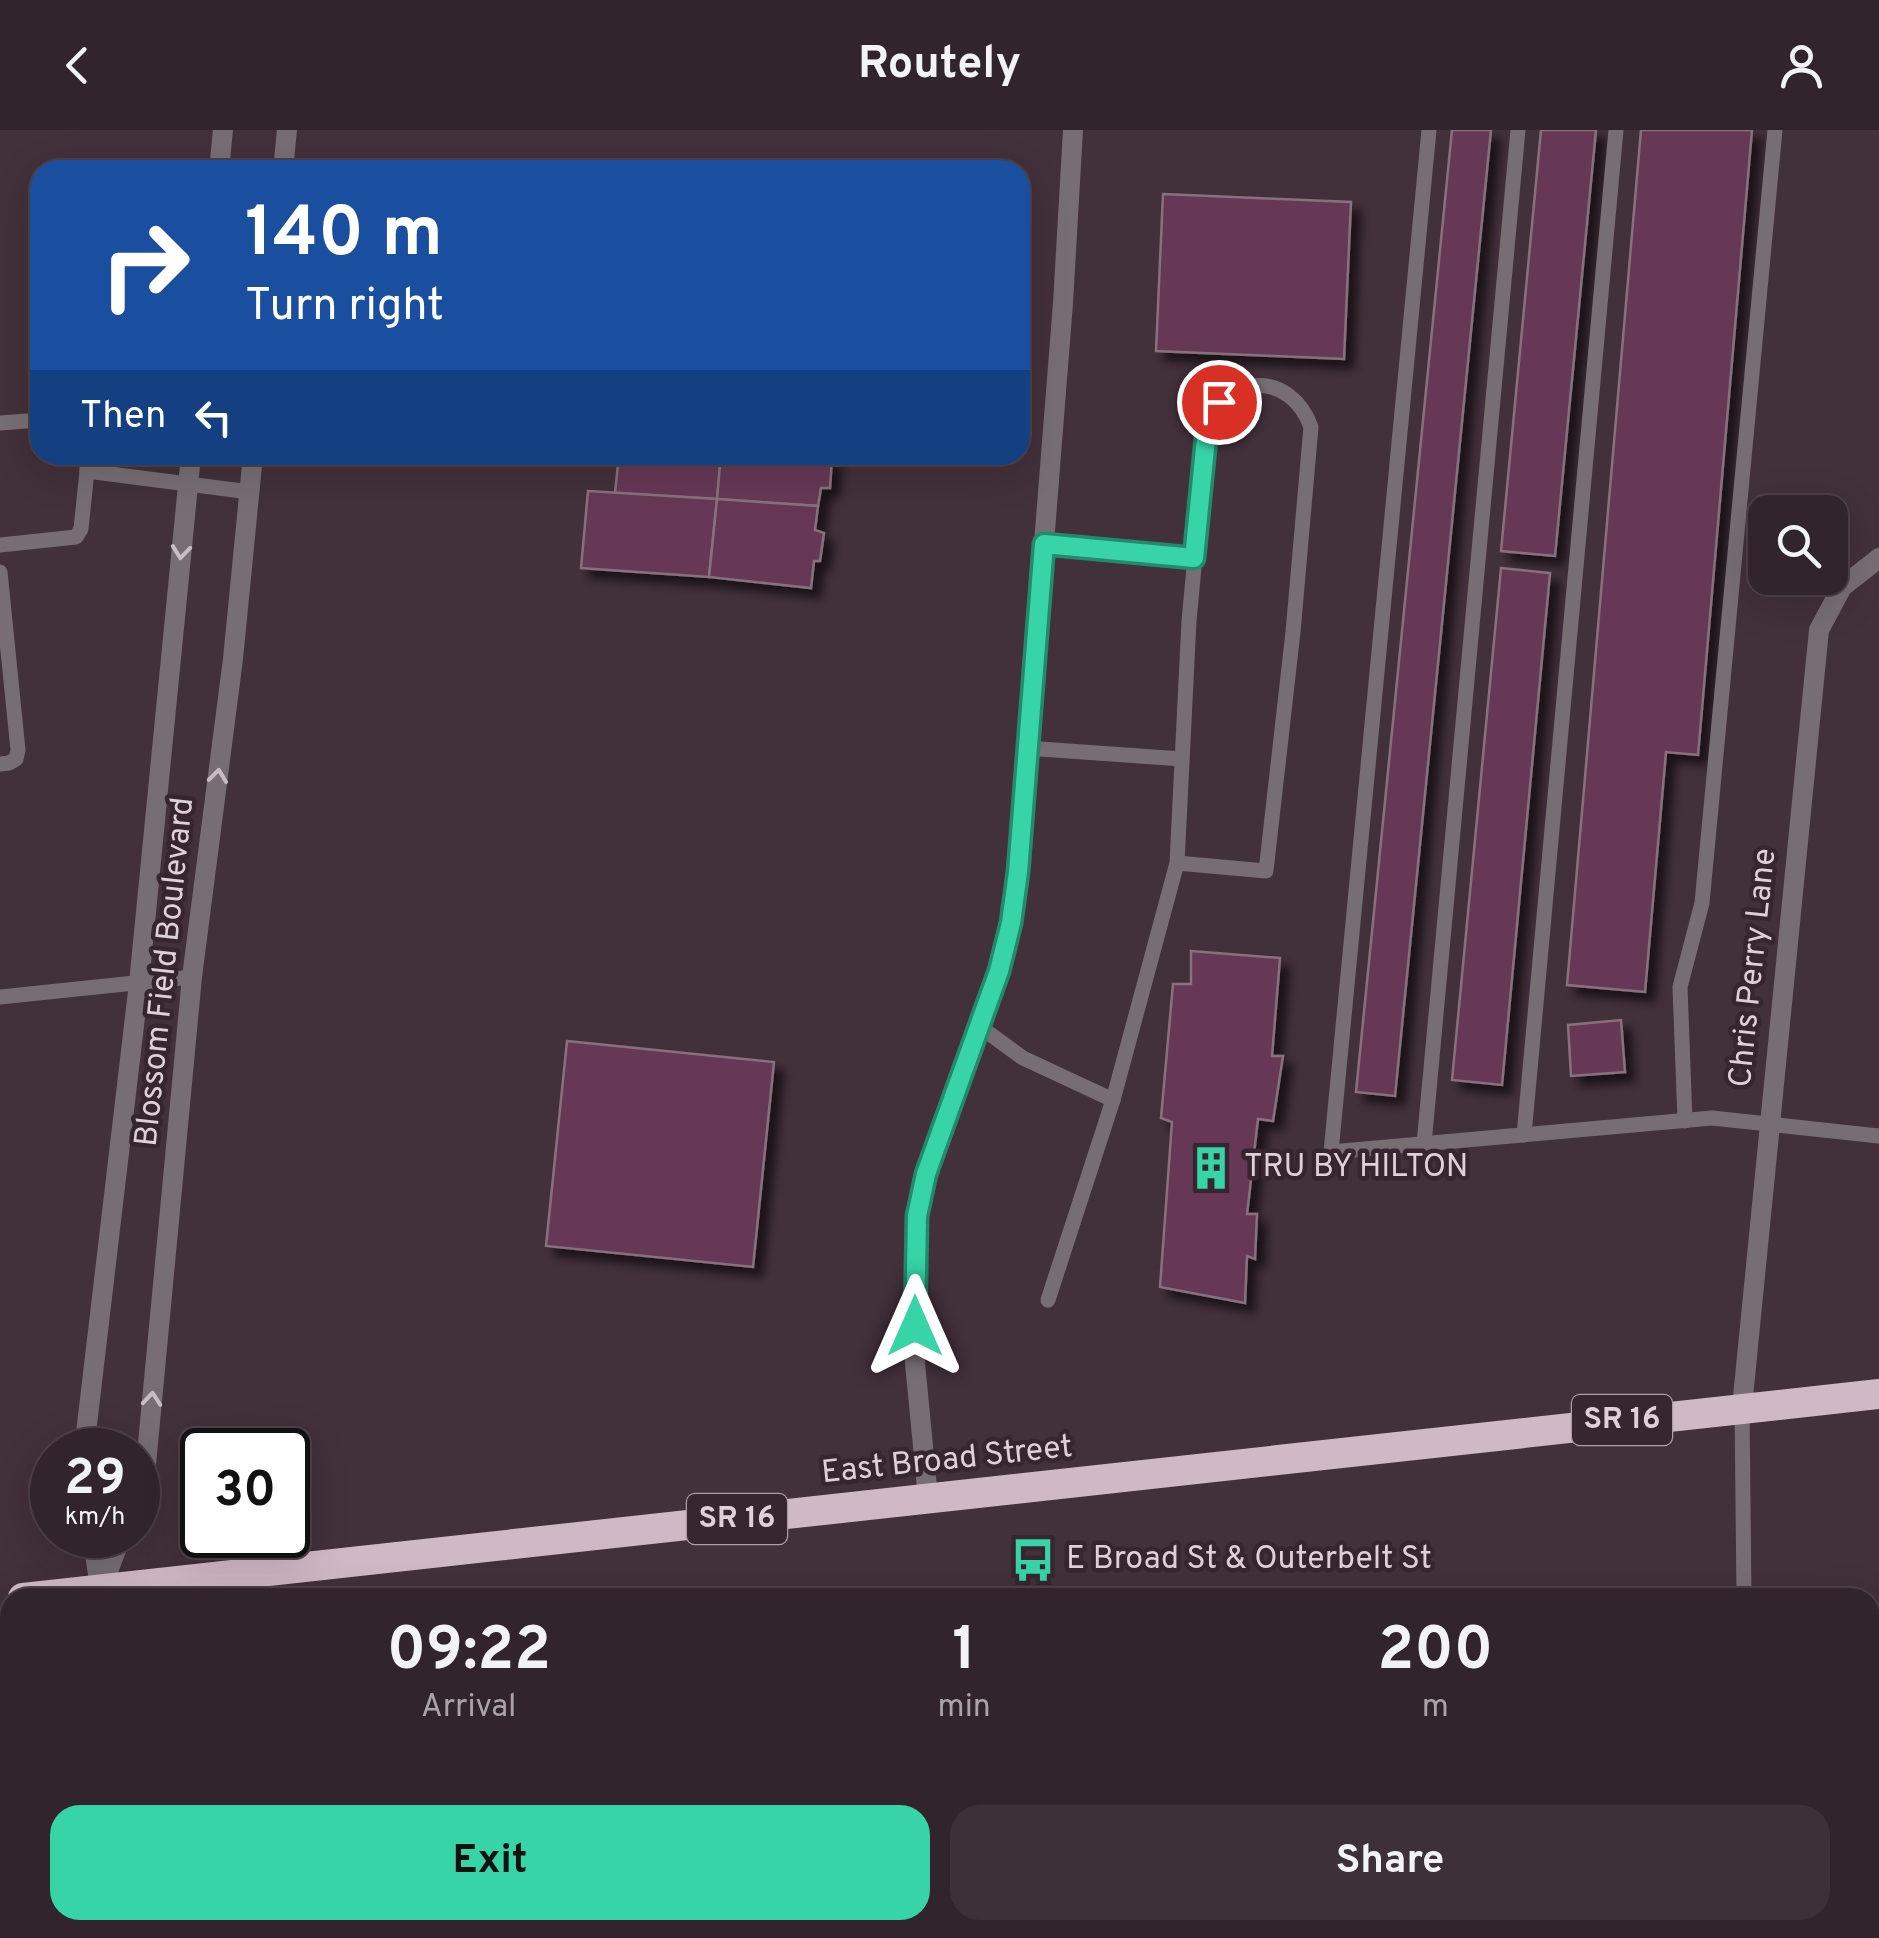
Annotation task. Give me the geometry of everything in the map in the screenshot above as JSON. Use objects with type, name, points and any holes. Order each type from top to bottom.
[{"type":"highway","name":"East Broad Street","points":[[144,1588],[1879,1394]]},
{"type":"street","points":[[221,160],[223,130]]},
{"type":"street","points":[[284,160],[287,130]]},
{"type":"street","points":[[928,1498],[916,1363],[917,1216],[926,1174],[999,971],[1011,923],[1044,544],[1073,130]]},
{"type":"street","name":"Blossom Field Boulevard","points":[[87,1428],[139,983],[190,465]]},
{"type":"street","name":"Blossom Field Boulevard","points":[[149,1428],[192,977],[233,658],[253,465]]},
{"type":"street","name":"Chris Perry Lane","points":[[1742,1407],[1819,630],[1842,587],[1879,558]]},
{"type":"street","points":[[95,1558],[99,1588]]},
{"type":"street","points":[[102,1588],[113,1558]]},
{"type":"lane","points":[[1428,130],[1331,1152],[1712,1118],[1879,1136]]},
{"type":"lane","points":[[1424,1144],[1518,130]]},
{"type":"lane","points":[[1524,1135],[1616,130]]},
{"type":"lane","points":[[1685,1121],[1680,987],[1702,903],[1775,130]]},
{"type":"lane","points":[[1048,1300],[1113,1100],[1177,862],[1188,621],[1207,428],[1219,402],[1230,393],[1258,385],[1273,387],[1298,402],[1311,427],[1266,871],[1177,862]]},
{"type":"lane","points":[[0,423],[30,421]]},
{"type":"lane","points":[[0,545],[76,537],[81,530],[87,465]]},
{"type":"lane","points":[[96,465],[188,485],[250,492]]},
{"type":"lane","points":[[1044,544],[1194,558]]},
{"type":"lane","points":[[0,572],[18,750],[16,759],[0,764]]},
{"type":"lane","points":[[1026,748],[1182,759]]},
{"type":"lane","points":[[0,997],[192,977]]},
{"type":"lane","points":[[979,1026],[1023,1058],[1113,1100]]},
{"type":"lane","points":[[1742,1407],[1744,1588]]},
{"type":"building","points":[[1452,130],[1491,130],[1395,1096],[1356,1092]]},
{"type":"building","points":[[1541,130],[1596,130],[1555,556],[1501,551]]},
{"type":"building","points":[[1641,130],[1752,130],[1698,755],[1666,752],[1645,992],[1567,985]]},
{"type":"building","points":[[1163,194],[1351,202],[1344,359],[1156,351]]},
{"type":"building","points":[[618,465],[720,465],[717,499],[615,493]]},
{"type":"building","points":[[720,465],[832,465],[830,488],[821,488],[818,506],[717,499]]},
{"type":"building","points":[[588,491],[717,499],[709,577],[581,568]]},
{"type":"building","points":[[717,499],[818,506],[815,530],[824,533],[820,561],[814,561],[811,588],[709,577]]},
{"type":"building","points":[[1501,568],[1550,573],[1502,1085],[1452,1080]]},
{"type":"building","name":"TRU BY HILTON","points":[[1191,951],[1280,958],[1272,1056],[1283,1056],[1273,1121],[1258,1119],[1247,1214],[1257,1214],[1255,1259],[1247,1256],[1245,1303],[1160,1287],[1172,1122],[1161,1118],[1173,984],[1191,984]]},
{"type":"building","points":[[1621,1020],[1625,1072],[1571,1076],[1568,1025]]},
{"type":"building","points":[[567,1041],[774,1062],[753,1267],[546,1246]]},
{"type":"place","name":"TRU BY HILTON","points":[[1211,1168]]},
{"type":"place","name":"E Broad St & Outerbelt St","points":[[1033,1560]]},
{"type":"route","points":[[915,1326],[914,1253],[926,1174],[999,971],[1011,923],[1044,544],[1194,558],[1207,428],[1219,402]]}]
